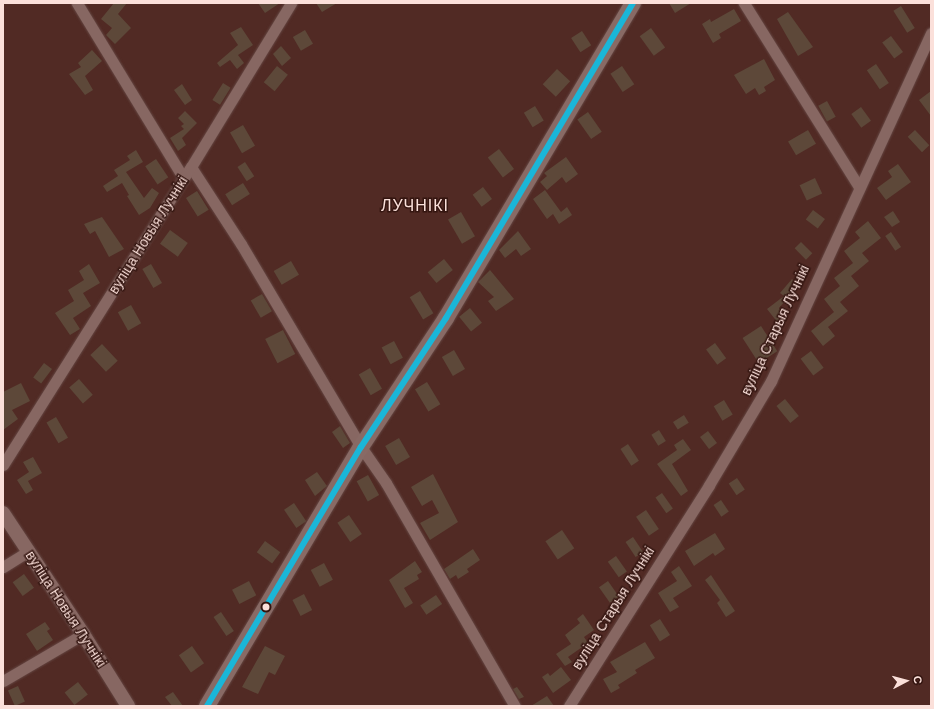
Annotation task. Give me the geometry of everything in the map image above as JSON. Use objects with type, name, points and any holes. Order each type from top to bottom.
[{"type":"main road","points":[[207,706],[362,447],[446,318],[633,3]]},
{"type":"street","points":[[77,3],[183,177]]},
{"type":"street","name":"вуліца Новыя Лучнікі","points":[[3,465],[183,177],[192,167],[291,3]]},
{"type":"street","points":[[744,3],[859,186]]},
{"type":"street","name":"вуліца Старыя Лучнікі","points":[[569,706],[709,485],[770,381],[931,33]]},
{"type":"street","points":[[192,167],[241,244],[362,447],[386,483],[515,706]]},
{"type":"street","name":"вуліца Новыя Лучнікі","points":[[3,513],[84,634],[128,706]]},
{"type":"street","points":[[3,567],[29,551]]},
{"type":"street","points":[[3,681],[84,634]]},
{"type":"building","points":[[114,3],[127,3],[118,14],[131,28],[115,44],[106,35],[112,28],[101,19]]},
{"type":"building","points":[[258,3],[280,3],[265,13]]},
{"type":"building","points":[[316,3],[337,3],[322,12]]},
{"type":"building","points":[[669,3],[691,3],[675,13]]},
{"type":"building","points":[[901,6],[915,28],[907,33],[893,11]]},
{"type":"building","points":[[734,9],[741,21],[719,34],[721,38],[713,43],[702,24],[710,19],[711,22]]},
{"type":"building","points":[[788,12],[813,47],[798,56],[777,19]]},
{"type":"building","points":[[241,27],[253,45],[238,55],[244,63],[237,69],[230,60],[220,67],[217,63],[238,45],[230,33]]},
{"type":"building","points":[[651,28],[665,47],[654,56],[640,36]]},
{"type":"building","points":[[305,30],[313,44],[301,51],[293,37]]},
{"type":"building","points":[[582,31],[591,45],[580,52],[571,38]]},
{"type":"building","points":[[891,36],[903,52],[894,59],[882,43]]},
{"type":"building","points":[[281,46],[291,58],[282,66],[273,54]]},
{"type":"building","points":[[92,50],[102,61],[85,76],[93,90],[85,95],[69,74],[81,67],[78,63]]},
{"type":"building","points":[[764,59],[775,80],[764,87],[766,91],[759,95],[755,88],[746,94],[734,75]]},
{"type":"building","points":[[876,64],[889,83],[880,89],[867,70]]},
{"type":"building","points":[[277,66],[288,75],[275,91],[264,82]]},
{"type":"building","points":[[622,66],[634,84],[623,92],[610,74]]},
{"type":"building","points":[[557,69],[570,81],[556,97],[543,84]]},
{"type":"building","points":[[223,83],[231,88],[220,105],[212,100]]},
{"type":"building","points":[[182,84],[192,100],[185,105],[174,90]]},
{"type":"building","points":[[931,91],[931,116],[919,100]]},
{"type":"building","points":[[827,101],[836,117],[827,122],[818,106]]},
{"type":"building","points":[[535,106],[544,121],[533,127],[524,113]]},
{"type":"building","points":[[861,107],[871,121],[861,128],[851,114]]},
{"type":"building","points":[[185,111],[197,123],[182,138],[186,145],[178,151],[170,138],[184,129],[181,126],[184,124],[178,118]]},
{"type":"building","points":[[588,112],[602,132],[591,139],[577,119]]},
{"type":"building","points":[[243,125],[255,146],[242,153],[230,132]]},
{"type":"building","points":[[808,130],[816,144],[796,155],[788,142]]},
{"type":"building","points":[[915,130],[929,145],[922,152],[908,137]]},
{"type":"building","points":[[499,149],[514,169],[503,177],[488,157]]},
{"type":"building","points":[[136,150],[143,162],[126,172],[144,198],[152,188],[159,193],[150,208],[139,215],[127,196],[129,195],[122,183],[107,192],[103,186],[118,176],[114,170],[130,160],[127,156]]},
{"type":"building","points":[[566,157],[578,174],[566,183],[562,177],[547,190],[540,182],[547,176],[544,173]]},
{"type":"building","points":[[156,159],[168,177],[158,185],[145,166]]},
{"type":"building","points":[[245,162],[254,176],[247,181],[237,167]]},
{"type":"building","points":[[898,164],[911,182],[886,200],[877,188],[892,177],[888,171]]},
{"type":"building","points":[[815,178],[822,193],[807,201],[800,185]]},
{"type":"building","points":[[243,183],[250,194],[232,205],[225,194]]},
{"type":"building","points":[[483,187],[492,199],[482,207],[473,195]]},
{"type":"building","points":[[545,190],[561,212],[567,207],[572,215],[559,224],[553,214],[547,219],[533,199]]},
{"type":"building","points":[[197,191],[209,210],[198,217],[186,198]]},
{"type":"building","points":[[813,210],[825,219],[818,229],[806,220]]},
{"type":"building","points":[[893,211],[900,222],[892,227],[884,217]]},
{"type":"building","points":[[461,212],[475,236],[462,244],[448,220]]},
{"type":"building","points":[[102,217],[124,249],[109,257],[95,231],[90,234],[84,224]]},
{"type":"building","points":[[868,221],[881,238],[862,253],[869,261],[851,276],[859,286],[840,302],[848,311],[828,327],[835,336],[823,346],[811,331],[834,312],[824,299],[840,286],[834,278],[853,263],[844,251],[860,238],[855,232]]},
{"type":"building","points":[[170,230],[188,243],[178,257],[160,244]]},
{"type":"building","points":[[518,231],[531,249],[521,256],[516,249],[505,258],[499,250]]},
{"type":"building","points":[[891,232],[901,247],[895,251],[885,236]]},
{"type":"building","points":[[801,242],[812,253],[806,260],[795,248]]},
{"type":"building","points":[[444,259],[453,270],[436,283],[428,272]]},
{"type":"building","points":[[291,261],[299,275],[282,285],[274,271]]},
{"type":"building","points":[[89,264],[100,283],[83,293],[91,306],[73,318],[80,329],[70,335],[55,313],[74,301],[68,290],[84,280],[79,271]]},
{"type":"building","points":[[151,264],[162,283],[153,288],[142,269]]},
{"type":"building","points":[[490,270],[514,299],[496,311],[488,301],[494,297],[478,282]]},
{"type":"building","points":[[792,279],[799,285],[779,308],[785,318],[778,323],[767,309],[784,296],[780,293]]},
{"type":"building","points":[[420,291],[433,313],[423,319],[410,297]]},
{"type":"building","points":[[262,294],[272,311],[261,318],[251,300]]},
{"type":"building","points":[[131,305],[141,323],[128,331],[118,312]]},
{"type":"building","points":[[470,308],[482,323],[471,332],[459,317]]},
{"type":"building","points":[[761,326],[777,351],[759,363],[743,338]]},
{"type":"building","points":[[283,330],[295,354],[277,363],[265,339]]},
{"type":"building","points":[[394,341],[403,358],[391,364],[382,348]]},
{"type":"building","points":[[715,343],[726,358],[717,365],[706,349]]},
{"type":"building","points":[[102,344],[118,361],[106,372],[90,355]]},
{"type":"building","points":[[454,350],[465,369],[453,376],[442,357]]},
{"type":"building","points":[[811,351],[824,368],[813,376],[801,359]]},
{"type":"building","points":[[44,363],[52,369],[41,383],[33,377]]},
{"type":"building","points":[[370,368],[382,389],[371,395],[359,374]]},
{"type":"building","points":[[79,379],[93,395],[83,403],[69,388]]},
{"type":"building","points":[[427,382],[440,404],[428,411],[415,389]]},
{"type":"building","points":[[21,383],[30,401],[12,410],[18,419],[3,430],[3,392]]},
{"type":"building","points":[[785,399],[799,416],[790,423],[776,406]]},
{"type":"building","points":[[724,400],[733,415],[722,421],[714,406]]},
{"type":"building","points":[[684,415],[689,423],[678,430],[673,422]]},
{"type":"building","points":[[56,417],[68,438],[58,443],[46,422]]},
{"type":"building","points":[[340,426],[350,443],[343,448],[332,432]]},
{"type":"building","points":[[659,430],[666,441],[658,446],[651,435]]},
{"type":"building","points":[[708,431],[717,443],[709,449],[700,437]]},
{"type":"building","points":[[399,438],[410,457],[396,465],[385,446]]},
{"type":"building","points":[[683,439],[691,450],[672,464],[688,491],[681,496],[657,464],[677,450],[674,445]]},
{"type":"building","points":[[628,444],[639,461],[631,466],[620,449]]},
{"type":"building","points":[[33,457],[42,473],[28,481],[33,490],[26,494],[17,480],[29,472],[23,462]]},
{"type":"building","points":[[317,472],[327,486],[315,496],[305,480]]},
{"type":"building","points":[[433,474],[458,522],[430,540],[420,523],[439,513],[432,500],[422,506],[411,487]]},
{"type":"building","points":[[368,475],[379,495],[368,501],[357,481]]},
{"type":"building","points":[[737,478],[745,490],[737,495],[729,484]]},
{"type":"building","points":[[662,493],[673,509],[666,513],[655,498]]},
{"type":"building","points":[[721,500],[729,512],[721,517],[714,505]]},
{"type":"building","points":[[294,503],[306,521],[296,528],[284,510]]},
{"type":"building","points":[[646,510],[659,529],[649,536],[636,517]]},
{"type":"building","points":[[349,515],[362,534],[350,542],[337,523]]},
{"type":"building","points":[[562,530],[574,548],[558,559],[545,541]]},
{"type":"building","points":[[715,533],[725,549],[715,556],[713,553],[694,566],[685,551]]},
{"type":"building","points":[[633,537],[643,552],[636,557],[626,542]]},
{"type":"building","points":[[265,541],[280,552],[272,563],[257,552]]},
{"type":"building","points":[[473,549],[480,560],[467,569],[469,572],[458,579],[456,575],[450,579],[444,569]]},
{"type":"building","points":[[616,556],[627,572],[619,577],[608,562]]},
{"type":"building","points":[[415,561],[422,572],[417,575],[419,579],[404,588],[413,603],[405,608],[389,580]]},
{"type":"building","points":[[324,563],[333,580],[320,587],[311,570]]},
{"type":"building","points":[[679,566],[692,586],[673,598],[679,607],[670,612],[658,593],[677,581],[671,572]]},
{"type":"building","points":[[24,574],[34,588],[23,596],[13,582]]},
{"type":"building","points":[[711,575],[735,611],[726,617],[717,603],[720,600],[705,580]]},
{"type":"building","points":[[249,581],[256,595],[239,604],[232,590]]},
{"type":"building","points":[[608,581],[619,597],[610,603],[599,587]]},
{"type":"building","points":[[304,594],[312,610],[301,616],[292,600]]},
{"type":"building","points":[[436,595],[442,604],[426,615],[420,606]]},
{"type":"building","points":[[221,612],[234,631],[226,636],[214,617]]},
{"type":"building","points":[[583,614],[594,630],[584,637],[588,643],[568,657],[572,662],[565,666],[556,654],[571,644],[565,635],[580,623],[577,619]]},
{"type":"building","points":[[660,619],[670,635],[660,641],[650,625]]},
{"type":"building","points":[[45,622],[50,629],[47,631],[53,640],[37,651],[26,634]]},
{"type":"building","points":[[645,642],[655,658],[635,670],[637,673],[618,685],[620,688],[611,693],[603,679],[617,672],[610,662]]},
{"type":"building","points":[[192,646],[204,663],[191,672],[179,655]]},
{"type":"building","points":[[265,646],[285,656],[275,675],[269,672],[258,694],[242,687]]},
{"type":"building","points":[[561,667],[571,680],[553,693],[542,677],[548,673],[550,676]]},
{"type":"building","points":[[78,682],[88,695],[74,705],[65,692]]},
{"type":"building","points":[[18,686],[25,702],[15,706],[8,690]]},
{"type":"building","points":[[517,687],[524,697],[519,699],[513,689]]},
{"type":"building","points":[[173,692],[183,706],[172,706],[165,697]]},
{"type":"building","points":[[547,696],[554,706],[531,706]]},
{"type":"transit line","points":[[207,706],[361,447],[446,318],[633,3]]},
{"type":"district","name":"ЛУЧНІКІ","points":[[415,206]]}]
